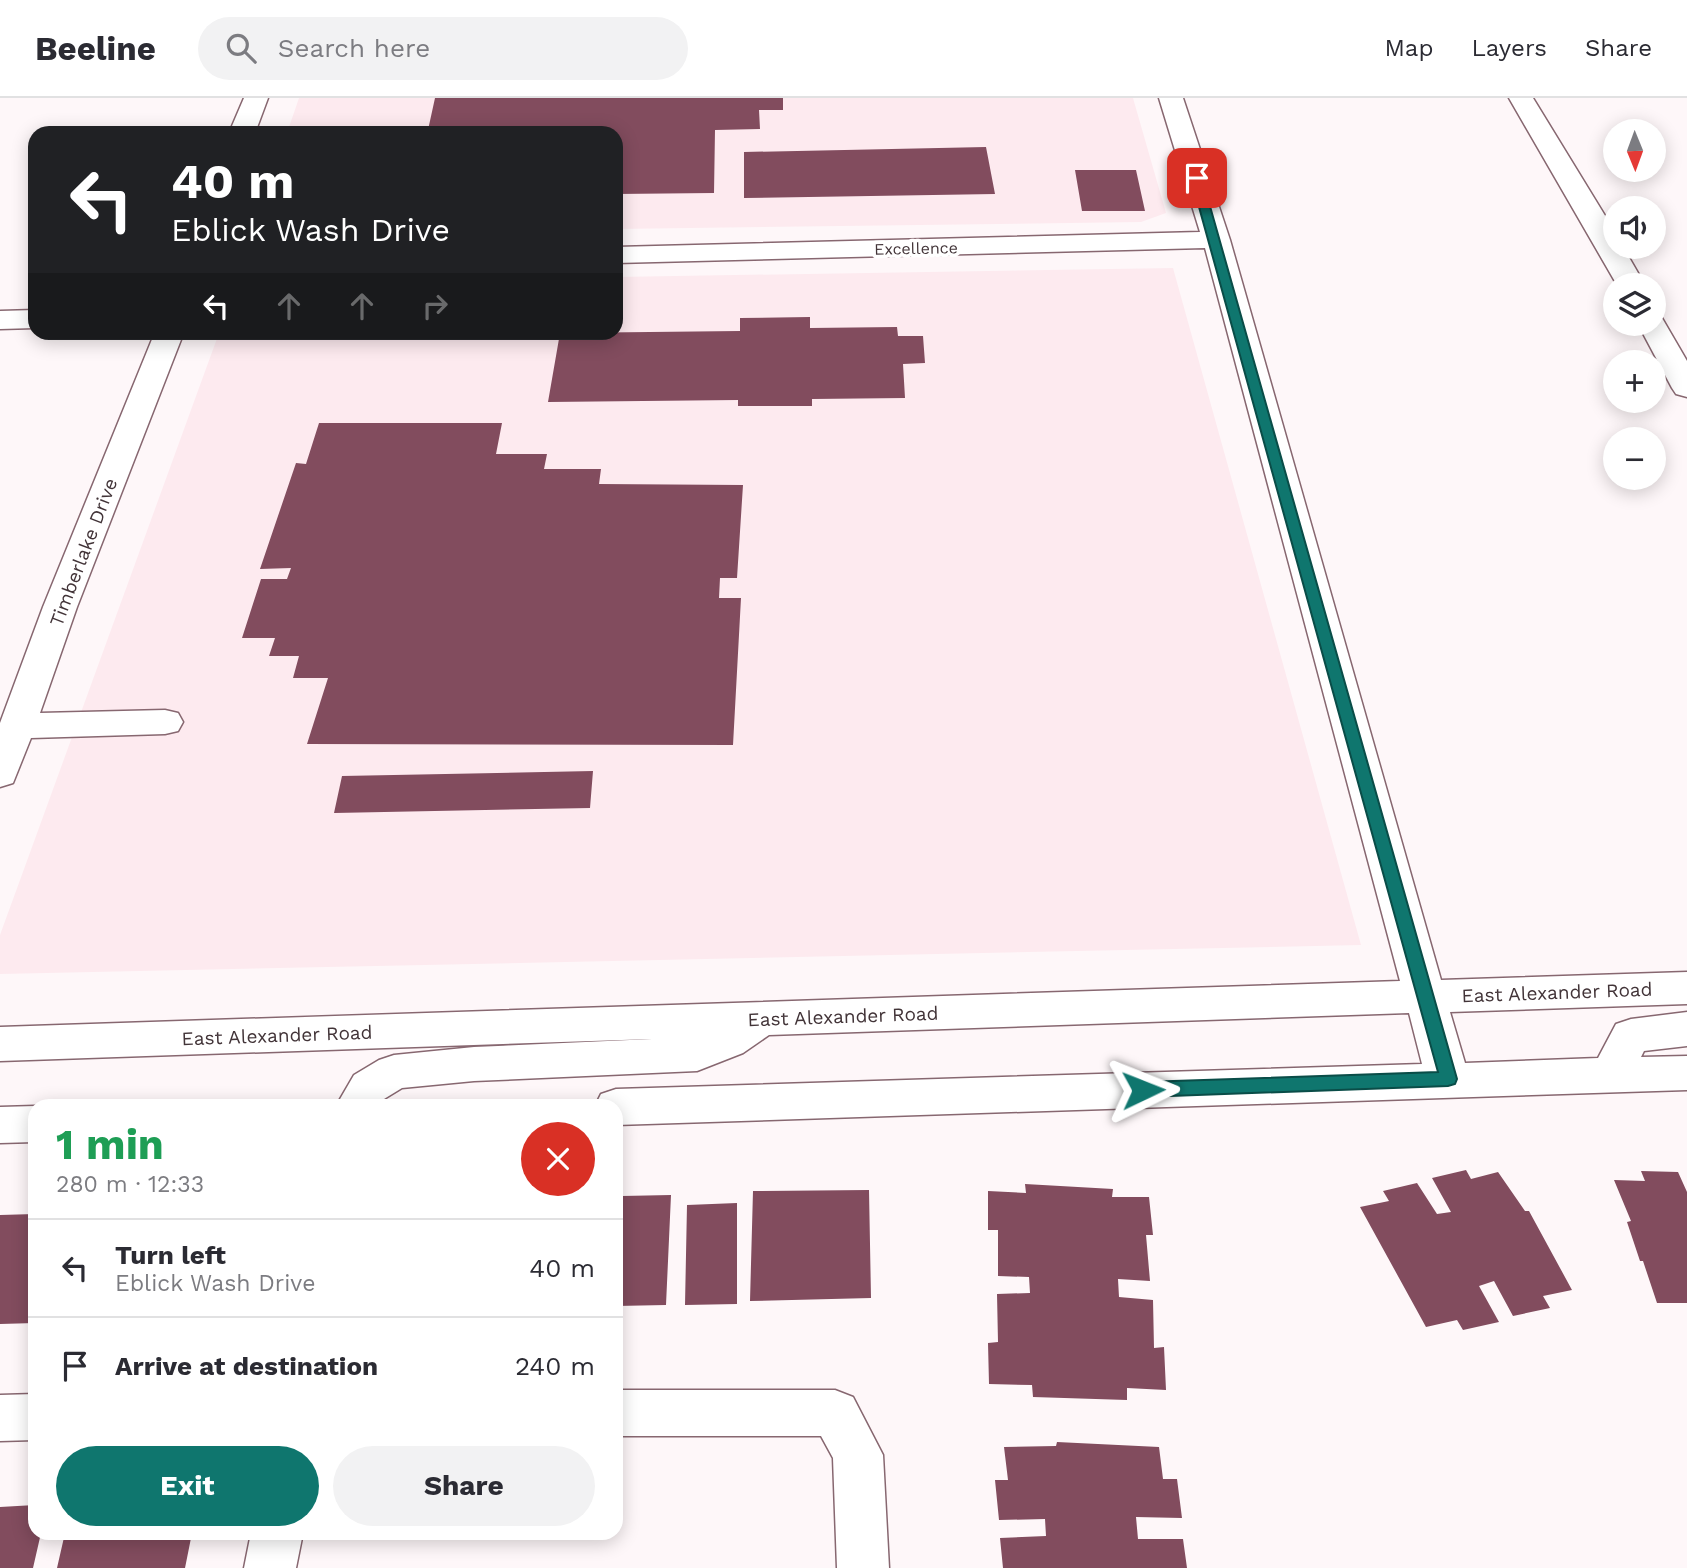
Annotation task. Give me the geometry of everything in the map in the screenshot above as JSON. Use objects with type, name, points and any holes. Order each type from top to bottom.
[{"type":"street","points":[[246,126],[256,98]]},
{"type":"street","points":[[1171,98],[1216,240],[1448,1079]]},
{"type":"street","points":[[1521,98],[1624,273]]},
{"type":"street","name":"Excellence","points":[[623,255],[1216,240]]},
{"type":"street","points":[[0,320],[28,319]]},
{"type":"street","points":[[1659,336],[1687,388]]},
{"type":"street","name":"Timberlake Drive","points":[[0,774],[60,607],[167,340]]},
{"type":"street","points":[[18,726],[165,722]]},
{"type":"street","name":"East Alexander Road","points":[[0,1044],[1687,988]]},
{"type":"street","points":[[362,1099],[369,1087],[394,1072],[474,1064],[697,1054],[728,1041],[761,1019]]},
{"type":"street","points":[[1610,1076],[1631,1036],[1687,1029]]},
{"type":"street","points":[[623,1107],[1687,1073]]},
{"type":"street","points":[[0,1125],[28,1124]]},
{"type":"street","points":[[623,1413],[835,1413],[858,1455],[863,1568]]},
{"type":"street","points":[[0,1418],[28,1417]]},
{"type":"street","points":[[270,1568],[276,1540]]},
{"type":"shaded area","points":[[299,98],[1133,98],[1166,213],[1141,222],[623,229],[623,126],[289,126]]},
{"type":"shaded area","points":[[1173,268],[1361,945],[0,974],[0,935],[216,340],[623,340],[623,277]]},
{"type":"building","points":[[435,98],[783,98],[783,110],[759,110],[760,129],[715,130],[714,193],[623,194],[623,126],[429,126]]},
{"type":"building","points":[[986,147],[995,194],[744,198],[744,152]]},
{"type":"building","points":[[1075,170],[1136,170],[1145,211],[1082,211]]},
{"type":"building","points":[[810,317],[810,328],[897,327],[898,336],[923,336],[925,363],[903,364],[905,398],[812,399],[812,406],[738,406],[738,400],[548,402],[559,340],[623,340],[623,332],[740,331],[740,318]]},
{"type":"building","points":[[319,423],[502,423],[496,454],[547,454],[544,469],[601,469],[599,484],[743,485],[737,578],[720,578],[719,598],[741,598],[733,745],[307,744],[328,678],[293,678],[299,656],[269,656],[275,638],[242,638],[261,579],[287,579],[291,568],[260,569],[296,463],[306,464]]},
{"type":"building","points":[[593,771],[590,808],[334,813],[342,776]]},
{"type":"building","points":[[1466,1170],[1471,1179],[1498,1172],[1525,1211],[1529,1211],[1572,1290],[1543,1296],[1550,1308],[1513,1316],[1494,1281],[1479,1286],[1499,1322],[1463,1330],[1457,1320],[1426,1327],[1360,1207],[1389,1201],[1383,1191],[1417,1183],[1437,1214],[1451,1212],[1432,1178]]},
{"type":"building","points":[[1641,1171],[1678,1172],[1687,1192],[1687,1303],[1657,1303],[1643,1261],[1640,1261],[1627,1222],[1631,1221],[1614,1180],[1645,1181]]},
{"type":"building","points":[[1025,1184],[1113,1189],[1112,1197],[1149,1197],[1153,1235],[1146,1235],[1150,1281],[1118,1279],[1119,1297],[1153,1300],[1154,1348],[1164,1347],[1166,1390],[1127,1388],[1127,1400],[1033,1397],[1032,1385],[989,1384],[988,1343],[998,1342],[997,1294],[1030,1293],[1029,1277],[998,1276],[998,1230],[988,1230],[988,1191],[1026,1193]]},
{"type":"building","points":[[869,1190],[871,1298],[750,1301],[753,1191]]},
{"type":"building","points":[[671,1195],[666,1305],[623,1306],[623,1196]]},
{"type":"building","points":[[737,1203],[737,1304],[685,1305],[687,1205]]},
{"type":"building","points":[[28,1214],[28,1323],[0,1324],[0,1215]]},
{"type":"building","points":[[1057,1442],[1159,1447],[1163,1479],[1177,1479],[1182,1518],[1136,1517],[1138,1539],[1183,1539],[1187,1568],[1003,1568],[1000,1538],[1046,1536],[1045,1519],[999,1520],[995,1480],[1008,1480],[1004,1447],[1056,1446]]},
{"type":"building","points":[[28,1505],[28,1540],[39,1540],[33,1568],[0,1568],[0,1507]]},
{"type":"building","points":[[63,1540],[191,1540],[185,1568],[57,1568]]},
{"type":"route","points":[[1143,1090],[1448,1079],[1197,178]]}]
